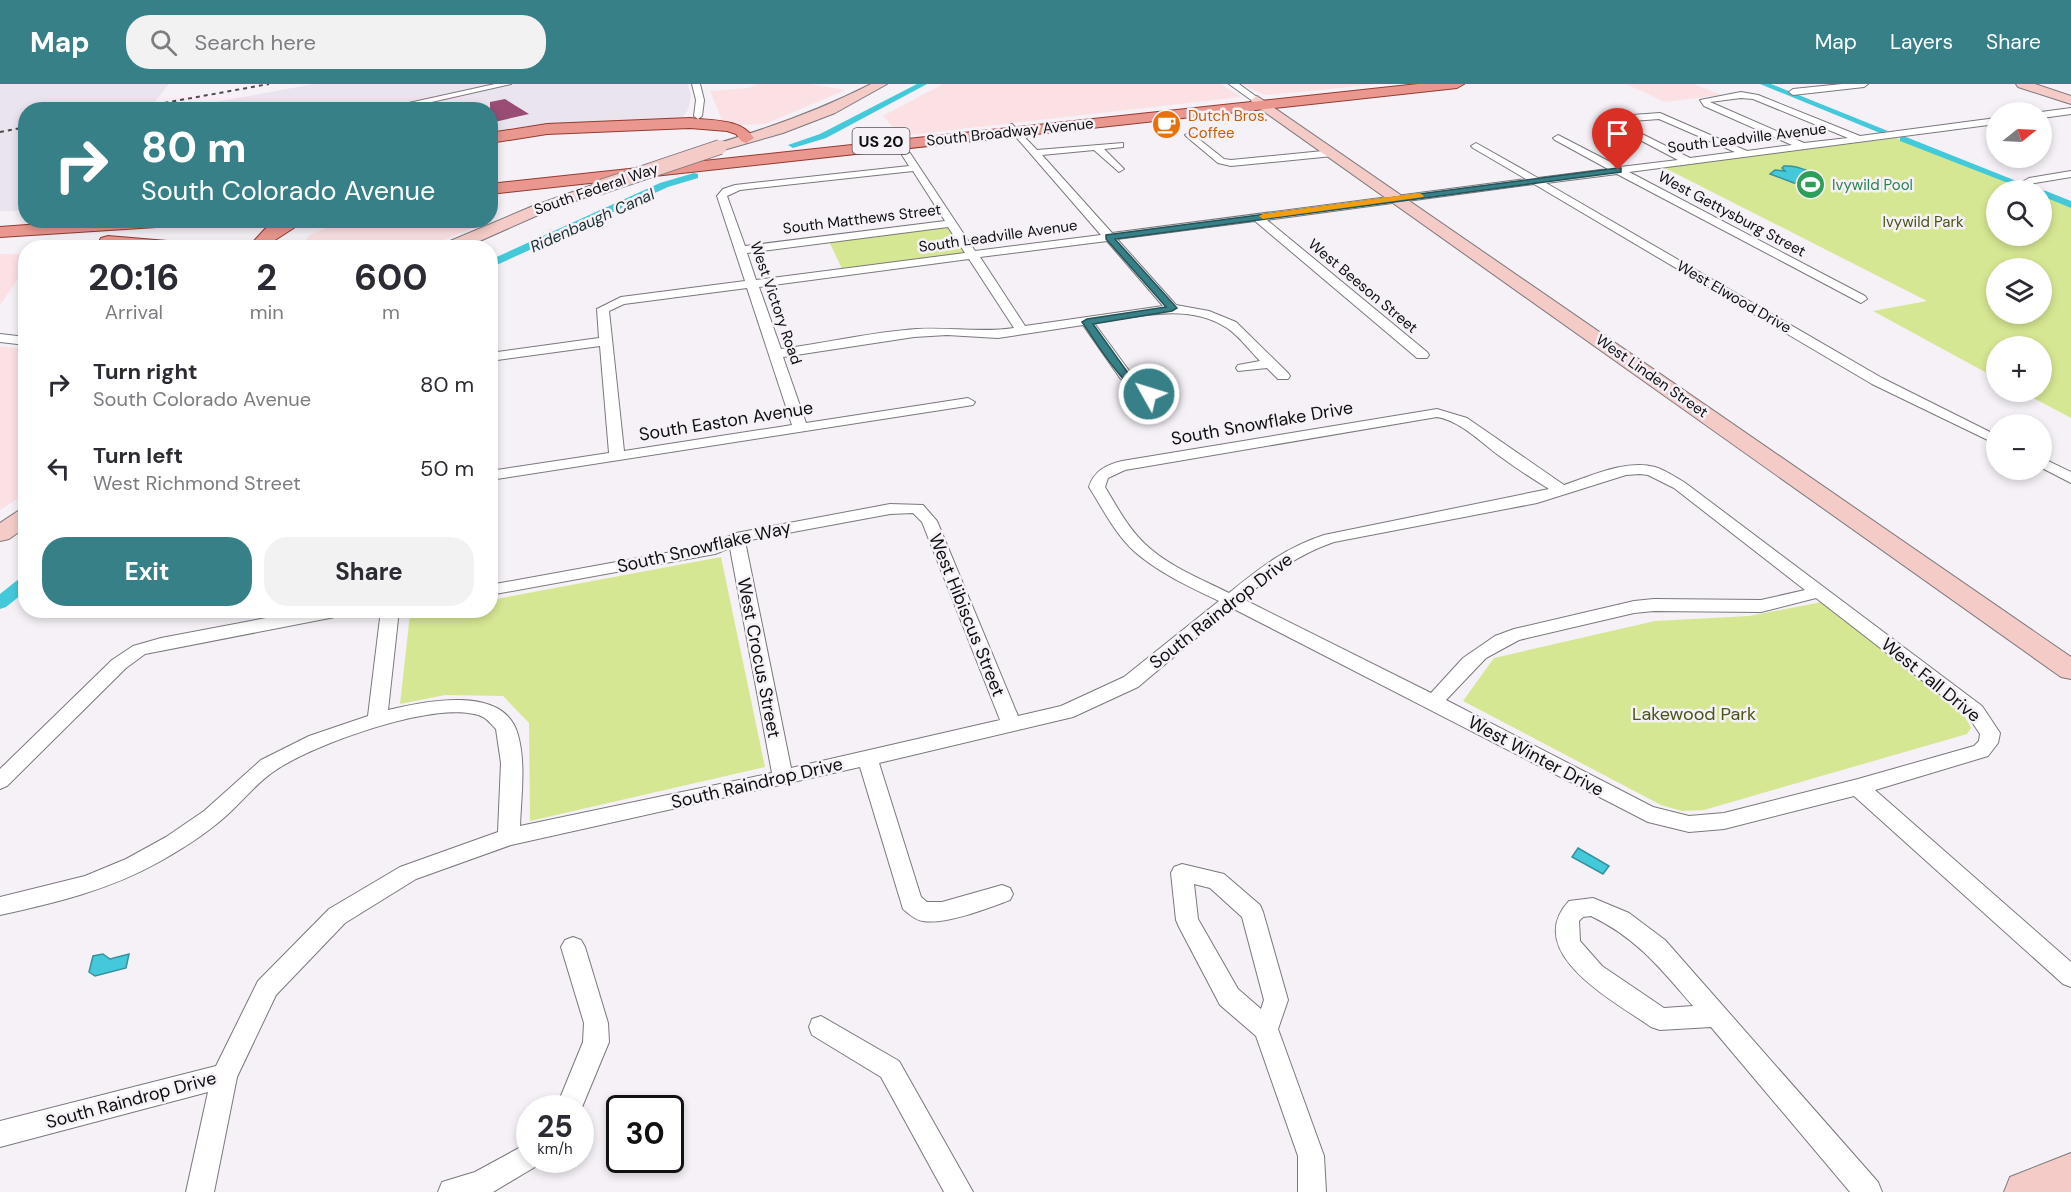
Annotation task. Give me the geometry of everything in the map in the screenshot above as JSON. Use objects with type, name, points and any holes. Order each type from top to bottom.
[{"type":"main road","name":"South Broadway Avenue","points":[[498,188],[1406,84]]},
{"type":"main road","name":"South Broadway Avenue","points":[[1261,102],[1457,84]]},
{"type":"main road","points":[[498,140],[535,134],[688,127],[711,129],[746,138]]},
{"type":"main road","name":"South Broadway Avenue","points":[[498,176],[719,152],[1015,129]]},
{"type":"main road","points":[[0,225],[18,224]]},
{"type":"main road","points":[[0,232],[63,228]]},
{"type":"main road","points":[[264,240],[281,228]]},
{"type":"main road","points":[[0,239],[32,240]]},
{"type":"street","points":[[420,102],[507,84]]},
{"type":"street","points":[[696,84],[700,100],[698,116]]},
{"type":"street","name":"South Federal Way","points":[[498,227],[598,188],[719,152],[746,138],[778,130],[881,84]]},
{"type":"street","name":"West Linden Street","points":[[1233,84],[1401,198],[2071,670]]},
{"type":"street","points":[[1793,92],[1864,84]]},
{"type":"street","points":[[2022,84],[2071,100]]},
{"type":"street","points":[[1802,146],[1704,102],[1707,99],[1745,95],[1760,98],[1860,138]]},
{"type":"street","points":[[2052,114],[2071,111]]},
{"type":"street","points":[[1688,161],[1611,122],[1618,118],[1660,116],[1744,153]]},
{"type":"street","name":"South Leadville Avenue","points":[[605,341],[603,309],[610,304],[1986,122]]},
{"type":"street","points":[[1015,129],[1172,308]]},
{"type":"street","points":[[1190,135],[1221,161],[1231,164],[1333,153]]},
{"type":"street","name":"West Gettysburg Street","points":[[1558,138],[1861,299]]},
{"type":"street","points":[[1035,153],[1120,145]]},
{"type":"street","name":"West Elwood Drive","points":[[1476,146],[1877,381],[1986,435]]},
{"type":"street","points":[[1096,148],[1119,169]]},
{"type":"street","points":[[907,154],[1022,331]]},
{"type":"street","name":"West Victory Road","points":[[801,429],[722,196],[727,191],[740,187],[916,168]]},
{"type":"street","points":[[2029,180],[2071,174]]},
{"type":"street","name":"West Beeson Street","points":[[1257,217],[1422,355]]},
{"type":"street","name":"South Matthews Street","points":[[740,250],[952,223]]},
{"type":"street","name":"South Federal Way","points":[[467,240],[495,228]]},
{"type":"street","points":[[776,354],[914,333],[948,331],[998,334],[1172,308],[1204,314],[1232,325],[1283,376]]},
{"type":"street","points":[[1087,322],[1125,375],[1149,394]]},
{"type":"street","points":[[0,338],[18,340]]},
{"type":"street","points":[[498,356],[605,341],[617,458]]},
{"type":"street","points":[[1243,368],[1270,363]]},
{"type":"street","name":"South Easton Avenue","points":[[498,475],[968,402]]},
{"type":"street","name":"South Snowflake Drive","points":[[1231,601],[1174,572],[1140,548],[1121,526],[1097,487],[1098,480],[1103,474],[1122,466],[1437,413],[1449,415],[1472,426],[1497,447],[1563,491]]},
{"type":"street","points":[[2052,468],[2071,478]]},
{"type":"street","name":"West Fall Drive","points":[[1563,491],[1624,471],[1640,469],[1666,476],[1976,711],[1990,733],[1988,743],[1981,751],[1858,787]]},
{"type":"street","name":"South Raindrop Drive","points":[[0,1134],[224,1076],[267,988],[337,916],[408,873],[509,837],[783,778],[1066,712],[1131,682],[1280,561],[1304,547],[1330,538],[1482,510],[1563,491]]},
{"type":"street","name":"South Snowflake Way","points":[[498,589],[715,549],[736,538],[890,509],[917,508]]},
{"type":"street","name":"West Hibiscus Street","points":[[917,508],[929,521],[1012,725]]},
{"type":"street","points":[[0,534],[18,522]]},
{"type":"street","name":"West Crocus Street","points":[[736,538],[783,778]]},
{"type":"street","points":[[1434,702],[1481,651],[1498,640],[1514,635],[1634,607],[1761,606],[1820,592]]},
{"type":"street","name":"West Winter Drive","points":[[1231,601],[1434,702],[1648,814],[1689,824],[1724,821],[1858,787]]},
{"type":"street","points":[[0,781],[118,664],[139,650],[298,618]]},
{"type":"street","points":[[377,719],[389,618]]},
{"type":"street","points":[[0,906],[77,886],[133,866],[173,843],[211,816],[268,765],[300,746],[377,719],[448,705],[485,709],[504,723],[511,741],[509,837]]},
{"type":"street","points":[[867,758],[911,902],[923,912],[942,911],[1002,894]]},
{"type":"street","points":[[1858,787],[2071,976]]},
{"type":"street","points":[[1266,1029],[1276,1000],[1252,912],[1216,880],[1182,873],[1187,920],[1229,997],[1266,1029],[1311,1156],[1312,1192]]},
{"type":"street","points":[[1718,1016],[1659,1019],[1594,973],[1577,957],[1568,943],[1568,918],[1577,908],[1593,907],[1622,920],[1657,947],[1718,1016],[1868,1192]]},
{"type":"street","points":[[573,947],[596,1023],[596,1042],[574,1095]]},
{"type":"street","points":[[821,1028],[891,1069],[959,1192]]},
{"type":"street","points":[[200,1192],[224,1076]]},
{"type":"street","points":[[452,1192],[480,1184],[516,1163]]},
{"type":"street","points":[[2025,1192],[2071,1173]]},
{"type":"shaded area","points":[[0,84],[169,84],[155,102],[18,102],[18,211],[0,211]]},
{"type":"shaded area","points":[[314,84],[688,84],[691,97],[688,110],[682,118],[534,125],[498,131],[498,102],[216,102]]},
{"type":"shaded area","points":[[757,84],[809,84],[846,90],[765,124],[741,125],[722,121],[710,91],[749,88]]},
{"type":"shaded area","points":[[943,84],[1221,84],[1241,97],[901,136],[883,116]]},
{"type":"shaded area","points":[[1242,84],[1379,84],[1270,95],[1262,94]]},
{"type":"shaded area","points":[[1626,84],[1694,84],[1721,95],[1665,102]]},
{"type":"shaded area","points":[[326,228],[473,228],[444,240],[306,240],[310,235]]},
{"type":"shaded area","points":[[0,254],[18,254],[18,279],[0,305]]},
{"type":"shaded area","points":[[0,346],[18,348],[18,498],[0,510]]},
{"type":"green space","name":"Ivywild Park","points":[[1897,138],[2004,180],[1986,180],[1986,246],[2052,246],[2052,199],[2071,207],[2071,418],[2041,402],[2052,402],[2052,336],[1986,336],[1986,373],[1873,311],[1927,301],[1663,167]]},
{"type":"green space","points":[[948,225],[967,253],[842,269],[828,239]]},
{"type":"green space","points":[[721,557],[765,767],[530,821],[529,723],[503,696],[445,695],[400,704],[410,618],[498,618],[498,599]]},
{"type":"green space","name":"Lakewood Park","points":[[1822,602],[1964,715],[1971,728],[1967,734],[1704,810],[1682,811],[1661,805],[1463,701],[1494,658],[1655,621],[1749,616]]},
{"type":"water","points":[[1784,166],[1806,170],[1816,176],[1822,184],[1794,183],[1770,174],[1775,170],[1785,171],[1782,168]]},
{"type":"water","points":[[1578,848],[1609,866],[1603,874],[1572,857]]},
{"type":"water","points":[[103,954],[110,959],[129,954],[126,968],[95,976],[89,972],[93,956]]},
{"type":"building","points":[[505,99],[529,114],[498,121],[498,102],[490,102]]},
{"type":"waterway","name":"Ridenbaugh Canal","points":[[793,145],[823,136],[923,84]]},
{"type":"waterway","points":[[1764,84],[1883,131]]},
{"type":"waterway","points":[[1903,139],[2008,180]]},
{"type":"waterway","name":"Ridenbaugh Canal","points":[[498,261],[664,185],[694,176]]},
{"type":"waterway","points":[[2052,197],[2071,205]]},
{"type":"waterway","name":"Ridenbaugh Canal","points":[[0,603],[18,588]]},
{"type":"railway","points":[[169,102],[269,84]]},
{"type":"railway","points":[[0,132],[18,129]]},
{"type":"slow traffic","points":[[1263,216],[1420,196]]},
{"type":"place","name":"Dutch Bros. Coffee","points":[[1167,125]]},
{"type":"place","name":"Ivywild Pool","points":[[1811,185]]},
{"type":"route","points":[[1149,394],[1125,375],[1087,322],[1172,308],[1109,237],[1618,170]]}]
